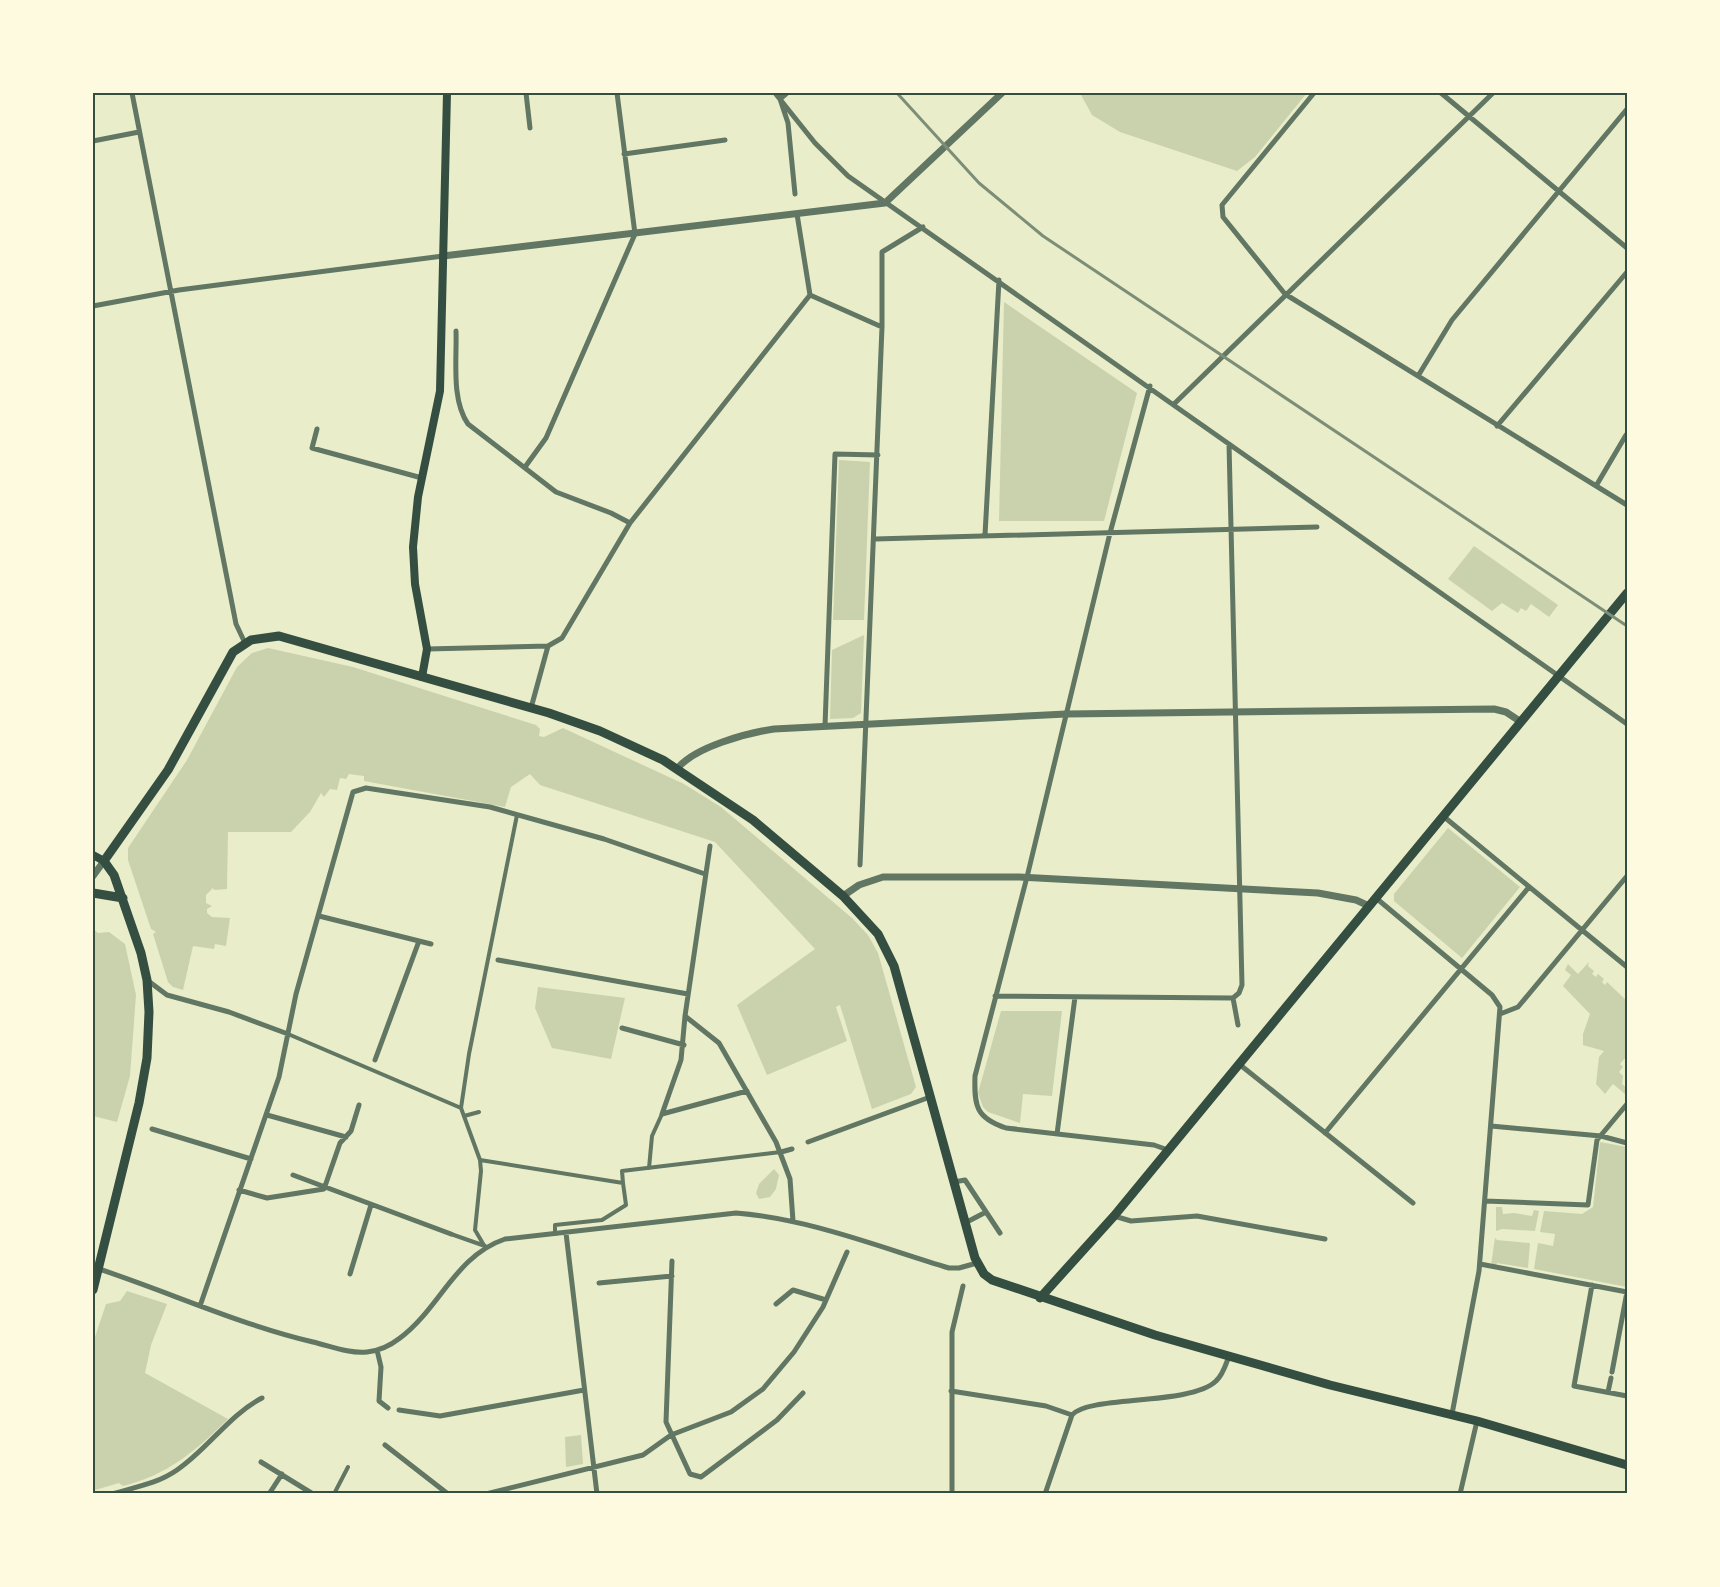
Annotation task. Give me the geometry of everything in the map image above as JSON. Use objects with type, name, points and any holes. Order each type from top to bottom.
[{"type":"main road","points":[[422,677],[427,649],[413,567],[416,511],[440,391],[447,93]]},
{"type":"main road","points":[[1040,1298],[1114,1216],[1627,593]]},
{"type":"main road","points":[[104,861],[168,771],[228,659],[245,643],[259,637],[279,636],[545,712],[618,739],[677,769],[753,820],[843,896],[874,928],[889,955],[976,1263],[992,1280],[1040,1298],[1229,1356],[1330,1385],[1478,1421],[1627,1465]]},
{"type":"main road","points":[[93,855],[104,861],[114,875],[123,898],[147,980],[149,1034],[143,1081],[96,1268],[93,1290]]},
{"type":"main road","points":[[93,892],[123,898]]},
{"type":"street","points":[[132,93],[236,624],[245,643]]},
{"type":"street","points":[[526,93],[530,128]]},
{"type":"street","points":[[525,466],[546,438],[635,234],[617,93]]},
{"type":"street","points":[[775,93],[832,162],[885,203],[897,208],[1627,724]]},
{"type":"street","points":[[780,99],[787,93]]},
{"type":"street","points":[[93,306],[171,291],[885,203],[1002,93]]},
{"type":"street","points":[[1314,93],[1221,205],[1223,217],[1285,294],[1627,505]]},
{"type":"street","points":[[1441,93],[1627,248]]},
{"type":"street","points":[[1174,404],[1493,93]]},
{"type":"street","points":[[780,99],[788,123],[795,194]]},
{"type":"street","points":[[1418,376],[1452,320],[1627,109]]},
{"type":"street","points":[[1620,118],[1627,123]]},
{"type":"street","points":[[93,141],[139,132]]},
{"type":"street","points":[[624,154],[725,140]]},
{"type":"street","points":[[427,649],[548,646],[562,638],[630,523],[810,295],[797,214]]},
{"type":"street","points":[[860,865],[875,539],[882,327],[882,252],[923,227]]},
{"type":"street","points":[[1497,426],[1627,272]]},
{"type":"street","points":[[985,535],[999,280]]},
{"type":"street","points":[[810,295],[882,327]]},
{"type":"street","points":[[456,331],[458,397],[468,424],[556,492],[612,513],[630,523]]},
{"type":"street","points":[[1150,386],[1110,532],[1028,877],[975,1076],[974,1098],[980,1113],[989,1122],[1006,1128],[1155,1144],[1168,1150]]},
{"type":"street","points":[[317,429],[312,448],[422,478]]},
{"type":"street","points":[[1596,486],[1626,435]]},
{"type":"street","points":[[995,996],[1233,998],[1242,988],[1229,444]]},
{"type":"street","points":[[825,726],[835,454],[878,455]]},
{"type":"street","points":[[875,539],[1317,527]]},
{"type":"street","points":[[531,708],[548,646]]},
{"type":"street","points":[[677,769],[690,756],[756,731],[825,726],[1066,714],[1494,709],[1506,712],[1521,722]]},
{"type":"street","points":[[200,1306],[267,1115],[296,994],[350,796],[356,789],[366,788],[490,807],[604,839],[705,874]]},
{"type":"street","points":[[485,1246],[475,1230],[481,1172],[480,1160],[461,1108],[469,1054],[517,815]]},
{"type":"street","points":[[1443,816],[1627,967]]},
{"type":"street","points":[[650,1168],[652,1136],[662,1114],[684,1046],[685,1016],[710,846]]},
{"type":"street","points":[[93,876],[104,861]]},
{"type":"street","points":[[1500,1014],[1518,1006],[1627,876]]},
{"type":"street","points":[[843,896],[859,885],[883,877],[1028,877],[1322,893],[1372,902],[1496,999],[1500,1014],[1480,1264],[1452,1414]]},
{"type":"street","points":[[1325,1133],[1530,887]]},
{"type":"street","points":[[319,916],[431,944]]},
{"type":"street","points":[[375,1060],[419,940]]},
{"type":"street","points":[[498,960],[688,994]]},
{"type":"street","points":[[147,980],[167,995],[229,1012],[288,1034],[461,1108]]},
{"type":"street","points":[[1057,1134],[1075,997]]},
{"type":"street","points":[[1233,998],[1238,1025]]},
{"type":"street","points":[[685,1016],[719,1043],[781,1152],[790,1179],[793,1221]]},
{"type":"street","points":[[622,1028],[684,1046]]},
{"type":"street","points":[[1239,1064],[1413,1203]]},
{"type":"street","points":[[662,1114],[747,1091]]},
{"type":"street","points":[[808,1142],[930,1097]]},
{"type":"street","points":[[1485,1201],[1588,1205],[1596,1144],[1627,1104]]},
{"type":"street","points":[[324,1189],[340,1143],[351,1131],[359,1105]]},
{"type":"street","points":[[464,1116],[479,1112]]},
{"type":"street","points":[[267,1115],[346,1137]]},
{"type":"street","points":[[1491,1126],[1601,1136],[1627,1143]]},
{"type":"street","points":[[152,1129],[251,1159]]},
{"type":"street","points":[[555,1234],[555,1226],[602,1220],[626,1205],[622,1171],[792,1149]]},
{"type":"street","points":[[480,1160],[623,1183]]},
{"type":"street","points":[[293,1175],[324,1189],[485,1246]]},
{"type":"street","points":[[954,1182],[965,1180],[1000,1233]]},
{"type":"street","points":[[239,1190],[267,1198],[324,1189]]},
{"type":"street","points":[[350,1274],[370,1205]]},
{"type":"street","points":[[965,1223],[986,1212]]},
{"type":"street","points":[[96,1268],[288,1336],[359,1352],[377,1350],[394,1342],[410,1329],[470,1258],[485,1246],[505,1239],[711,1214],[764,1215],[793,1221],[949,1268],[959,1268],[976,1263]]},
{"type":"street","points":[[1114,1216],[1131,1221],[1197,1216],[1325,1239]]},
{"type":"street","points":[[566,1233],[597,1494]]},
{"type":"street","points":[[486,1494],[643,1455],[671,1435],[731,1412],[763,1389],[794,1352],[826,1300],[847,1252]]},
{"type":"street","points":[[672,1261],[666,1422],[690,1474],[701,1477],[777,1420],[803,1393]]},
{"type":"street","points":[[1480,1264],[1627,1292],[1608,1392]]},
{"type":"street","points":[[599,1283],[672,1276]]},
{"type":"street","points":[[952,1494],[952,1332],[963,1286]]},
{"type":"street","points":[[1592,1286],[1574,1386],[1627,1396]]},
{"type":"street","points":[[776,1304],[793,1290],[826,1300]]},
{"type":"street","points":[[377,1350],[381,1367],[378,1401],[388,1408]]},
{"type":"street","points":[[1045,1494],[1072,1414],[1081,1407],[1132,1402],[1208,1387],[1221,1376],[1229,1356]]},
{"type":"street","points":[[399,1410],[440,1416],[584,1390]]},
{"type":"street","points":[[951,1391],[1046,1406],[1072,1414]]},
{"type":"street","points":[[112,1494],[144,1486],[177,1470],[235,1417],[262,1398]]},
{"type":"street","points":[[1460,1494],[1478,1421]]},
{"type":"street","points":[[385,1445],[448,1494]]},
{"type":"street","points":[[261,1462],[313,1494]]},
{"type":"street","points":[[334,1494],[348,1467]]},
{"type":"street","points":[[268,1494],[282,1474]]},
{"type":"green space","points":[[1080,93],[1307,93],[1255,157],[1237,171],[1120,132],[1092,115]]},
{"type":"green space","points":[[1004,302],[1137,393],[1104,521],[999,521]]},
{"type":"green space","points":[[839,460],[870,462],[864,620],[833,620]]},
{"type":"green space","points":[[1474,546],[1558,605],[1549,617],[1531,604],[1526,611],[1521,608],[1518,613],[1502,603],[1492,611],[1448,579]]},
{"type":"green space","points":[[864,635],[861,713],[853,718],[830,719],[832,650]]},
{"type":"green space","points":[[268,648],[353,667],[536,725],[540,729],[539,736],[544,737],[563,728],[684,784],[721,807],[852,918],[868,935],[878,953],[916,1087],[911,1094],[872,1109],[840,1005],[836,1007],[847,1041],[767,1075],[737,1005],[815,949],[715,842],[540,785],[530,774],[511,787],[505,807],[364,781],[364,776],[349,774],[346,779],[340,778],[337,790],[330,789],[324,797],[321,793],[310,812],[291,832],[228,832],[227,889],[214,890],[213,888],[206,895],[206,903],[212,906],[207,909],[207,913],[212,917],[230,918],[226,946],[215,944],[214,949],[193,946],[183,990],[173,987],[168,982],[153,934],[156,932],[151,929],[128,860],[128,848],[187,760],[237,667],[252,653]]},
{"type":"green space","points":[[1448,828],[1520,887],[1462,958],[1394,901],[1394,894]]},
{"type":"green space","points":[[93,929],[98,933],[109,932],[125,944],[136,995],[130,1076],[117,1122],[93,1116]]},
{"type":"green space","points":[[1589,962],[1588,966],[1594,971],[1592,974],[1596,977],[1598,974],[1604,979],[1602,982],[1605,985],[1607,982],[1627,1001],[1627,1056],[1620,1064],[1623,1067],[1619,1072],[1623,1076],[1622,1084],[1627,1088],[1625,1094],[1613,1084],[1605,1094],[1596,1084],[1599,1057],[1604,1051],[1583,1045],[1583,1034],[1590,1014],[1563,986],[1571,975],[1565,970],[1568,964],[1578,974]]},
{"type":"green space","points":[[538,987],[625,998],[611,1059],[552,1048],[535,1008]]},
{"type":"green space","points":[[1001,1011],[1062,1011],[1052,1096],[1023,1094],[1020,1123],[988,1112],[983,1107],[978,1093]]},
{"type":"green space","points":[[1600,1142],[1627,1147],[1627,1287],[1534,1269],[1538,1243],[1553,1246],[1555,1234],[1540,1232],[1544,1211],[1582,1214],[1593,1207]]},
{"type":"green space","points":[[774,1169],[779,1175],[776,1189],[770,1197],[759,1199],[756,1193],[759,1184]]},
{"type":"green space","points":[[1496,1207],[1502,1207],[1503,1214],[1532,1216],[1534,1210],[1539,1211],[1535,1231],[1502,1229],[1496,1231]]},
{"type":"green space","points":[[1495,1238],[1530,1243],[1528,1268],[1497,1263],[1496,1266],[1491,1265]]},
{"type":"green space","points":[[127,1291],[167,1304],[151,1345],[145,1373],[228,1419],[192,1451],[167,1468],[123,1486],[119,1483],[95,1490],[93,1488],[93,1343],[106,1304],[120,1301]]},
{"type":"green space","points":[[581,1435],[583,1464],[566,1467],[565,1437]]},
{"type":"railway","points":[[897,93],[979,183],[1043,236],[1627,626]]}]
